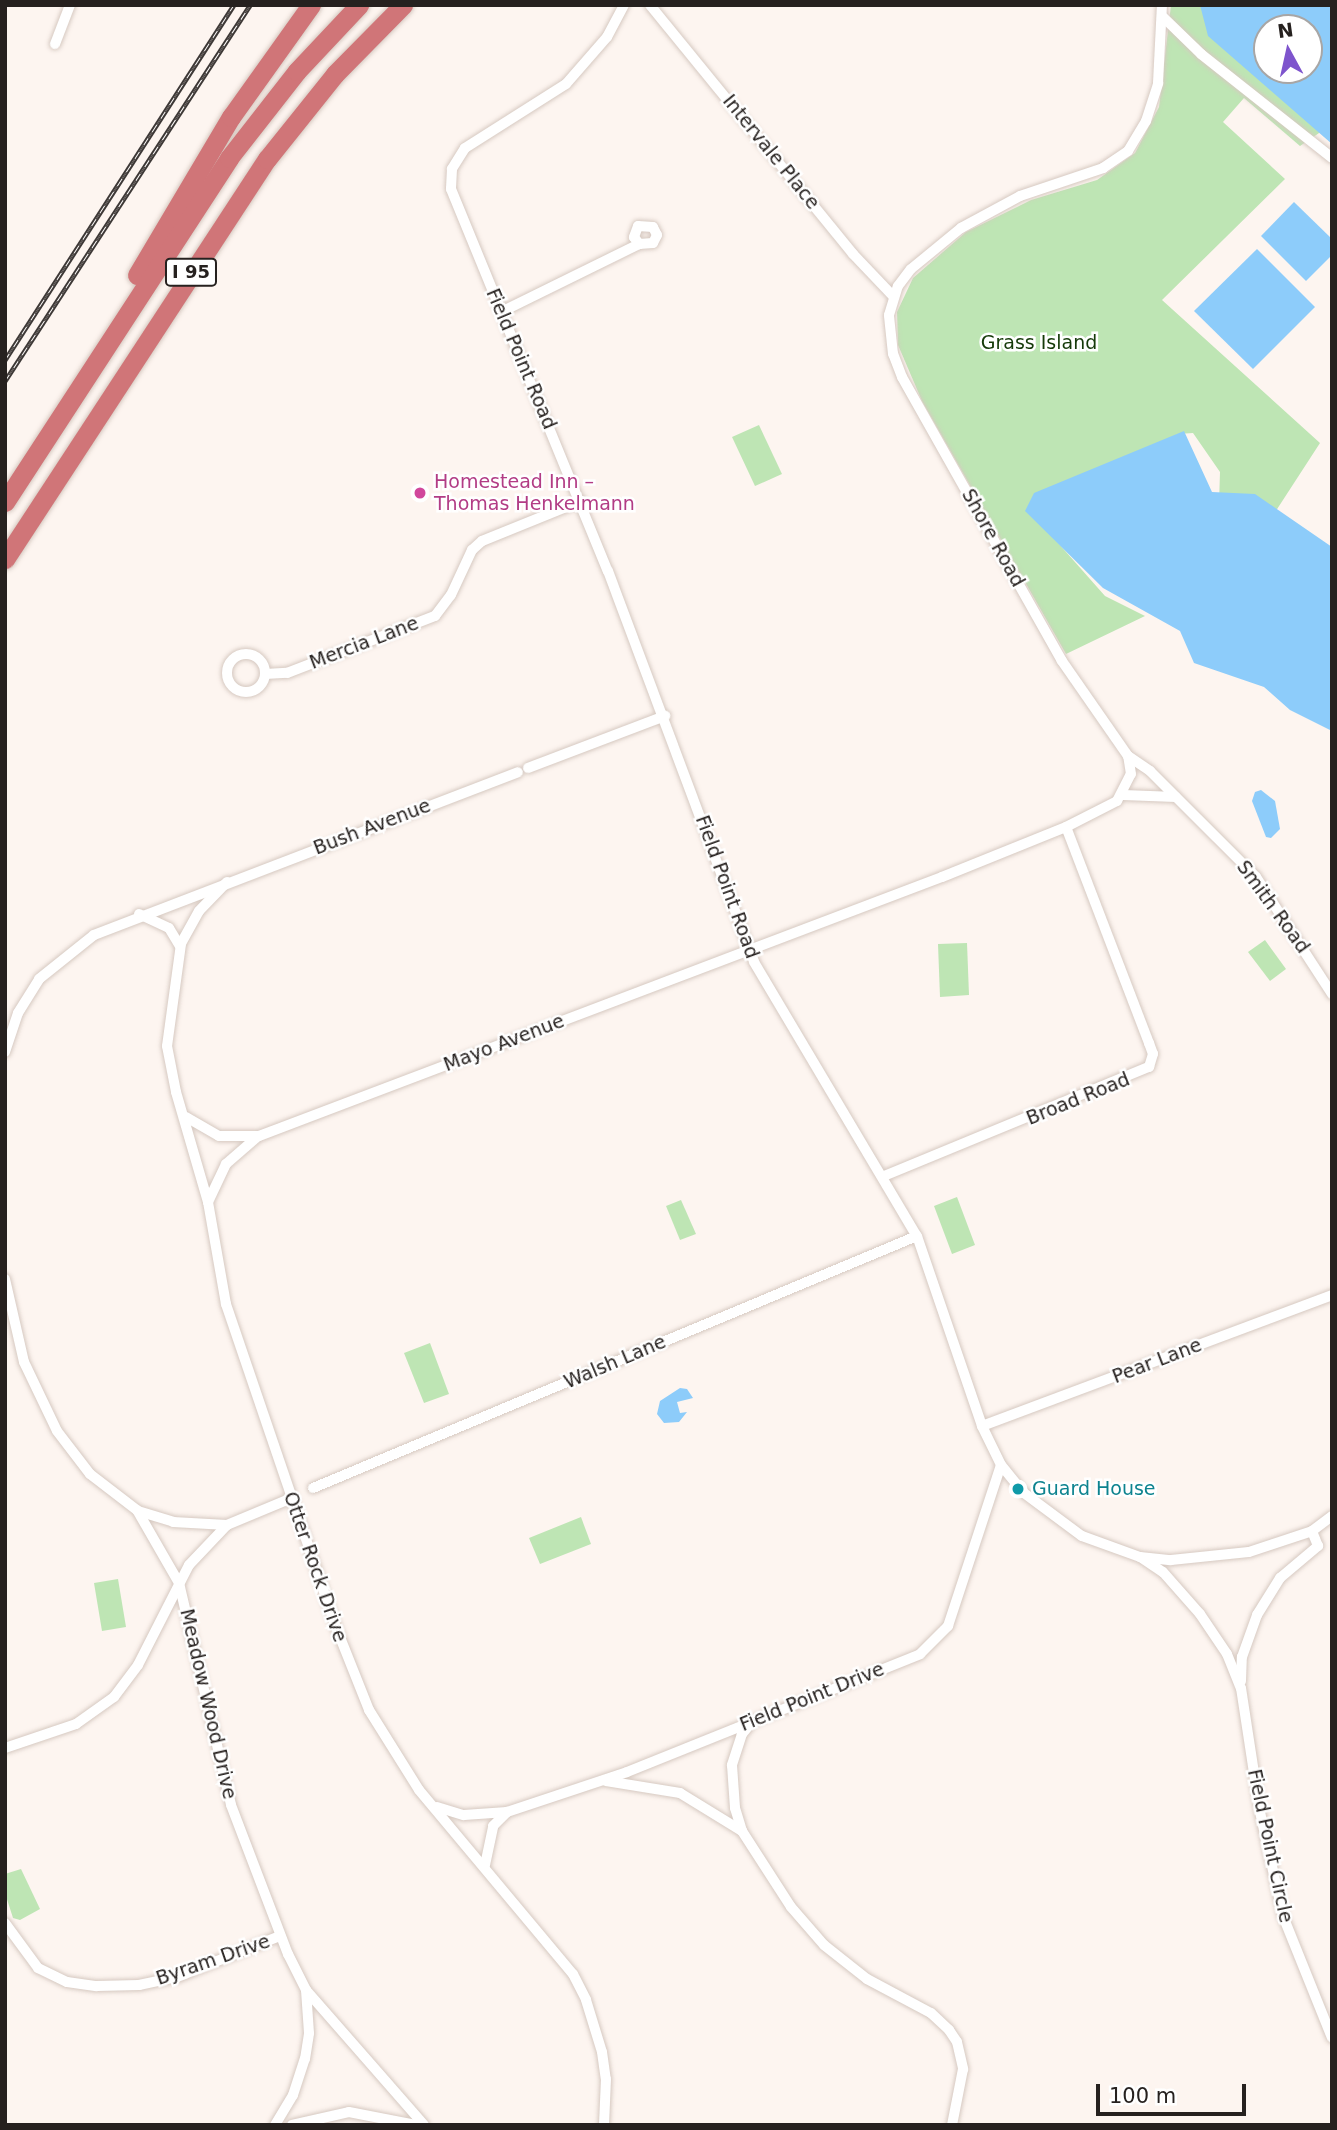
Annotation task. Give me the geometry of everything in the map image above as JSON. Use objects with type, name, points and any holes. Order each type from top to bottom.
[{"type":"highway","points":[[19,480],[83,363],[232,117],[311,5]]},
{"type":"highway","name":"I 95","points":[[5,502],[229,158],[297,71],[359,5]]},
{"type":"highway","name":"I 95","points":[[5,559],[247,186],[311,101],[403,5]]},
{"type":"highway","points":[[141,370],[311,101]]},
{"type":"street","points":[[55,44],[70,5]]},
{"type":"street","name":"Field Point Road","points":[[624,5],[607,37],[566,84],[465,148],[452,169],[451,189],[581,501],[665,716],[749,949],[762,978],[884,1176],[917,1236],[982,1426],[1001,1465],[1024,1493],[1056,1519],[1082,1535],[1140,1557],[1217,1558],[1312,1531],[1332,1516]]},
{"type":"street","name":"Intervale Place","points":[[650,5],[853,254],[893,296]]},
{"type":"street","points":[[1163,11],[1201,54],[1332,158]]},
{"type":"street","name":"Shore Road","points":[[1128,756],[1062,661],[902,377],[889,334],[893,296],[911,269],[961,228],[1020,196],[1102,169],[1128,151],[1153,102],[1163,11]]},
{"type":"street","points":[[501,312],[639,244]]},
{"type":"street","name":"Mercia Lane","points":[[265,674],[287,673],[435,616],[451,595],[472,550],[482,541],[581,501]]},
{"type":"street","name":"Bush Avenue","points":[[227,882],[665,716]]},
{"type":"street","points":[[1123,795],[1131,774],[1128,756]]},
{"type":"street","name":"Smith Road","points":[[1128,756],[1175,797],[1256,877],[1332,994]]},
{"type":"street","points":[[749,949],[1066,827],[1123,795],[1175,797]]},
{"type":"street","name":"Broad Road","points":[[884,1176],[1149,1068],[1149,1043],[1066,827]]},
{"type":"street","points":[[5,1052],[18,1013],[39,979],[94,935],[139,914],[227,882]]},
{"type":"street","name":"Otter Rock Drive","points":[[227,882],[199,911],[180,946],[167,1046],[174,1084],[186,1117],[208,1202],[226,1304],[292,1498],[369,1710],[434,1806],[550,1943],[586,2000],[606,2080],[604,2125]]},
{"type":"street","points":[[139,914],[169,928],[180,946]]},
{"type":"street","name":"Mayo Avenue","points":[[208,1202],[226,1164],[259,1136],[749,949]]},
{"type":"street","name":"Mayo Avenue","points":[[186,1117],[219,1136],[259,1136]]},
{"type":"street","name":"Walsh Lane","points":[[313,1488],[917,1236]]},
{"type":"street","name":"Meadow Wood Drive","points":[[5,1279],[24,1363],[57,1431],[90,1474],[136,1510],[152,1530],[179,1583],[231,1805],[280,1936],[306,1990],[363,2061],[424,2125]]},
{"type":"street","name":"Pear Lane","points":[[982,1426],[1332,1294]]},
{"type":"street","name":"Field Point Drive","points":[[434,1806],[464,1815],[507,1812],[603,1780],[920,1654],[937,1641],[961,1590],[1001,1465]]},
{"type":"street","points":[[5,1748],[76,1724],[102,1710],[138,1665],[179,1583],[203,1547],[227,1525],[292,1498]]},
{"type":"street","points":[[136,1510],[183,1524],[227,1525]]},
{"type":"street","points":[[1312,1531],[1318,1546],[1332,1543]]},
{"type":"street","name":"Field Point Circle","points":[[1241,1688],[1248,1635],[1270,1590],[1318,1546]]},
{"type":"street","name":"Field Point Circle","points":[[1140,1557],[1163,1572],[1200,1614],[1227,1654],[1241,1688],[1260,1812],[1283,1916],[1332,2038]]},
{"type":"street","points":[[753,1721],[742,1734],[732,1765],[733,1797],[742,1831],[792,1907],[824,1945],[867,1979],[939,2018],[949,2029],[957,2042],[963,2069],[952,2125]]},
{"type":"street","points":[[603,1780],[680,1793],[742,1831]]},
{"type":"street","points":[[485,1865],[493,1826],[507,1812]]},
{"type":"street","name":"Byram Drive","points":[[5,1923],[38,1968],[67,1982],[97,1986],[139,1985],[177,1977],[280,1936]]},
{"type":"street","points":[[275,2125],[293,2095],[305,2059],[309,2033],[306,1990]]},
{"type":"street","points":[[292,2125],[349,2112],[416,2125]]},
{"type":"green space","name":"Grass Island","points":[[1171,5],[1209,5],[1253,54],[1253,84],[1280,84],[1322,131],[1300,146],[1244,98],[1223,122],[1285,179],[1162,300],[1320,443],[1270,520],[1219,504],[1220,472],[1193,433],[1178,434],[1036,518],[1105,596],[1145,616],[1066,654],[922,401],[898,345],[897,312],[913,278],[966,232],[1031,200],[1097,180],[1135,153],[1159,107]]},
{"type":"green space","points":[[759,425],[782,474],[755,486],[732,437]]},
{"type":"green space","points":[[1265,940],[1286,969],[1270,981],[1248,952]]},
{"type":"green space","points":[[967,943],[969,995],[940,997],[938,944]]},
{"type":"green space","points":[[957,1197],[975,1245],[952,1254],[934,1206]]},
{"type":"green space","points":[[681,1200],[696,1234],[680,1240],[666,1206]]},
{"type":"green space","points":[[430,1343],[449,1394],[424,1403],[404,1353]]},
{"type":"green space","points":[[581,1517],[591,1544],[540,1564],[529,1538]]},
{"type":"green space","points":[[118,1579],[126,1627],[102,1631],[94,1583]]},
{"type":"green space","points":[[21,1869],[40,1909],[20,1920],[13,1918],[5,1893],[5,1874]]},
{"type":"water","points":[[1200,5],[1332,5],[1332,144],[1263,84],[1323,84],[1323,14],[1253,14],[1253,75],[1208,36]]},
{"type":"water","points":[[1294,202],[1332,239],[1332,255],[1306,281],[1261,236]]},
{"type":"water","points":[[1257,249],[1315,307],[1253,369],[1194,311]]},
{"type":"water","points":[[1184,431],[1212,492],[1255,494],[1332,547],[1332,731],[1290,710],[1264,687],[1194,663],[1180,631],[1103,588],[1025,511],[1034,493]]},
{"type":"water","points":[[1261,790],[1275,801],[1280,829],[1271,838],[1266,837],[1252,801],[1255,792]]},
{"type":"water","points":[[680,1388],[687,1389],[693,1398],[677,1402],[680,1413],[687,1412],[679,1422],[664,1423],[657,1414],[660,1401]]},
{"type":"railway","points":[[5,360],[234,5]]},
{"type":"railway","points":[[5,381],[250,5]]},
{"type":"place","name":"Homestead Inn – Thomas Henkelmann","points":[[420,493]]},
{"type":"place","name":"Guard House","points":[[1018,1489]]}]
